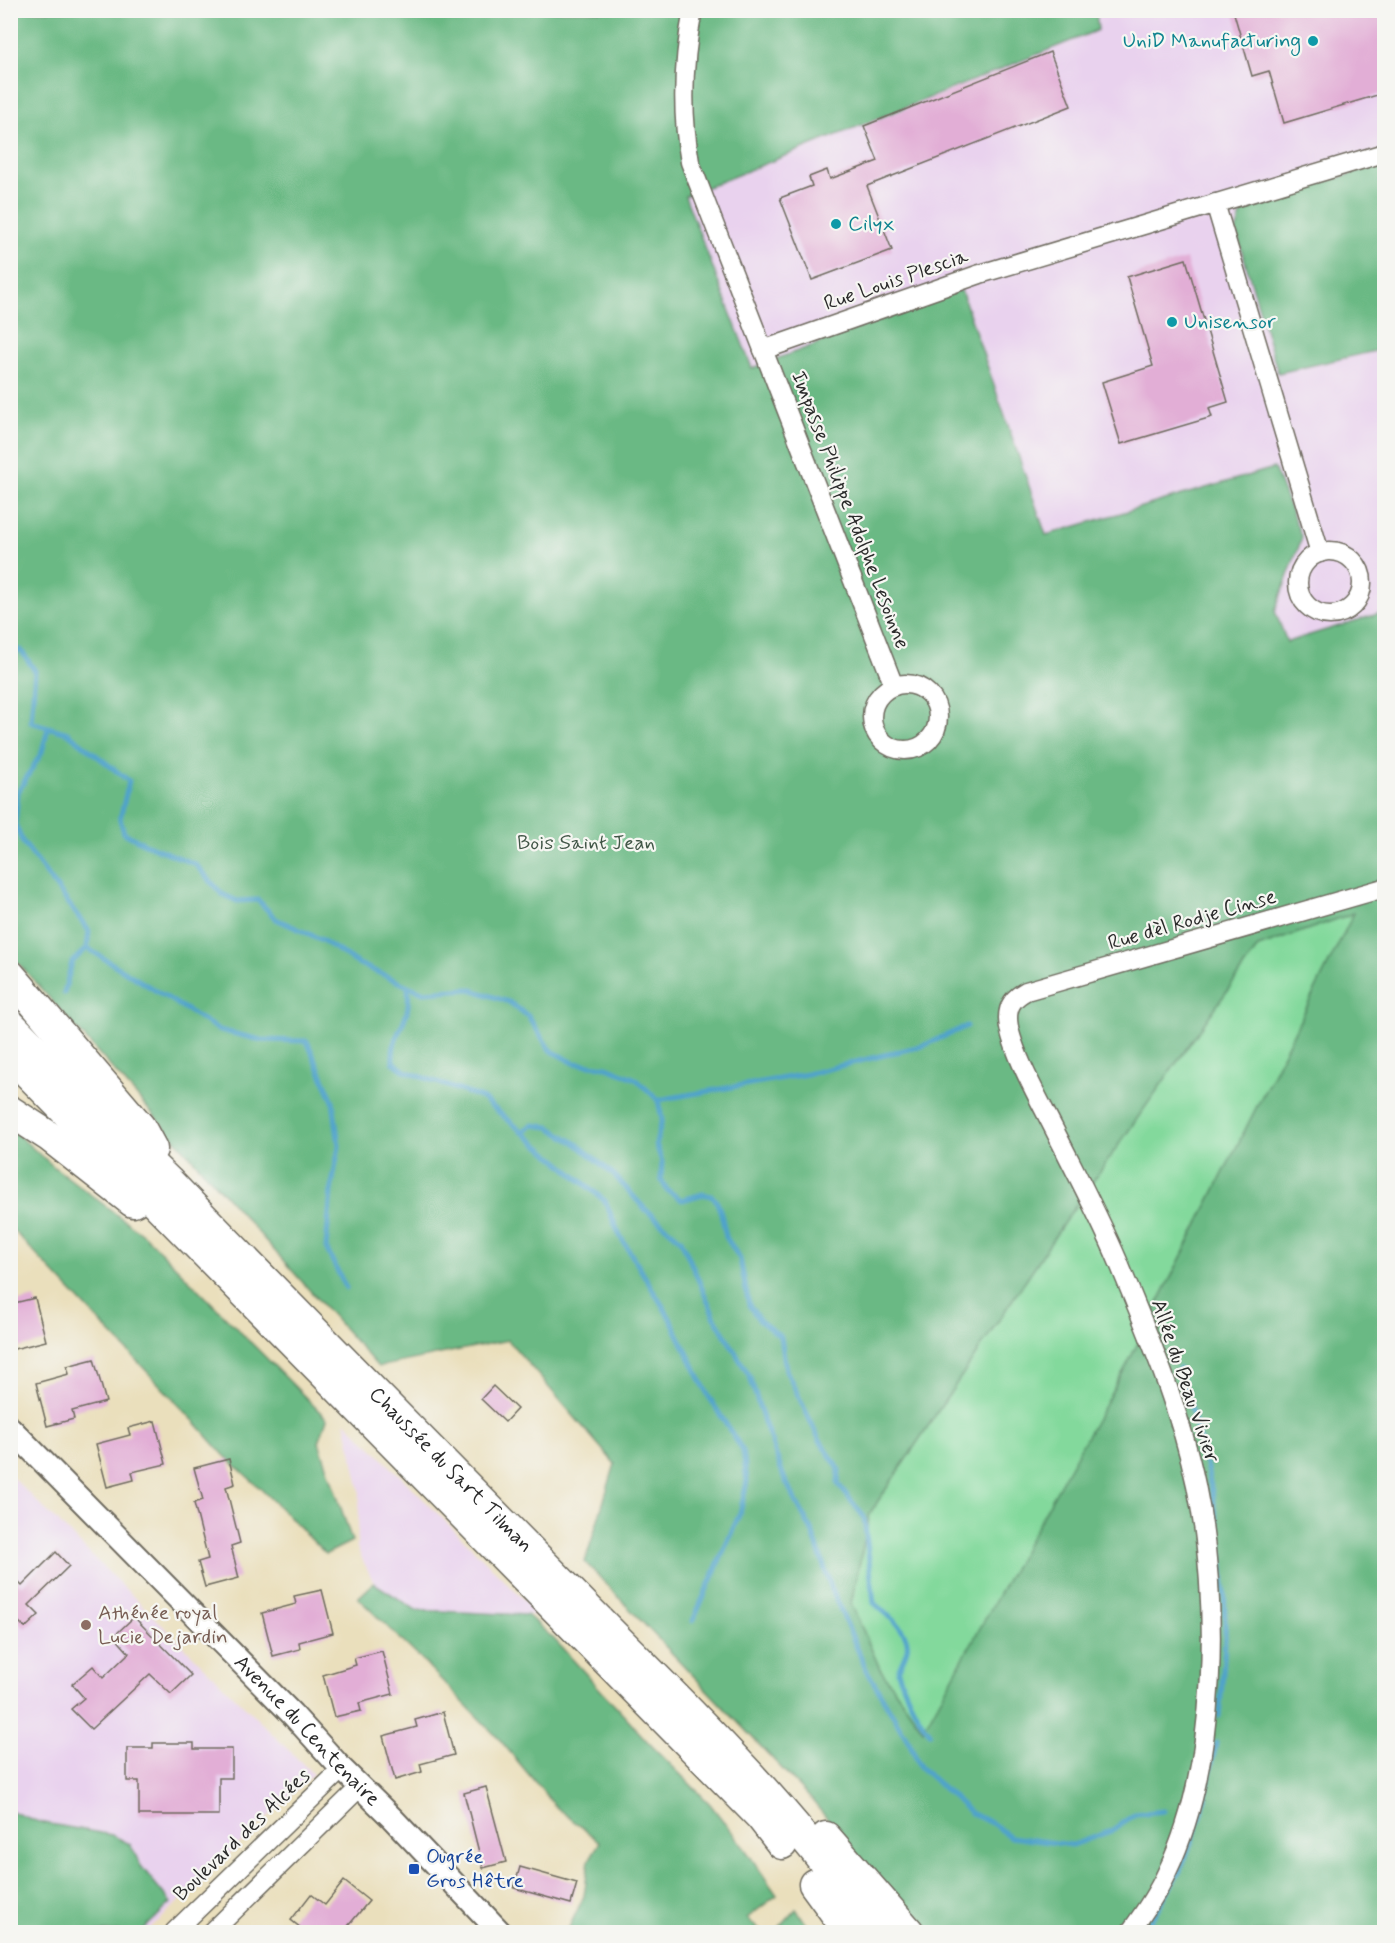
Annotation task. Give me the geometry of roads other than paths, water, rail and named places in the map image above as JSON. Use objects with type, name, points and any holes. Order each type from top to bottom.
[{"type":"highway","points":[[10,975],[140,1127],[168,1181]]},
{"type":"highway","name":"Chaussée du Sart Tilman","points":[[10,1024],[168,1181],[770,1797],[826,1865],[874,1932]]},
{"type":"highway","name":"Chaussée du Sart Tilman","points":[[10,1055],[761,1817],[811,1879],[849,1932]]},
{"type":"highway","points":[[10,1111],[50,1137],[159,1222],[200,1247]]},
{"type":"highway","points":[[770,1797],[802,1812],[909,1932]]},
{"type":"street","points":[[693,10],[684,82],[685,135],[690,162],[763,350]]},
{"type":"street","name":"Rue Louis Plescia","points":[[763,350],[972,277],[1384,153]]},
{"type":"street","points":[[1215,203],[1320,553]]},
{"type":"street","name":"Impasse Philippe Adolphe Lesoinne","points":[[763,350],[894,686]]},
{"type":"street","name":"Rue dèl Rodje Cinse","points":[[1014,999],[1026,991],[1046,984],[1384,888]]},
{"type":"street","name":"Allée du Beau Vivier","points":[[1014,999],[1010,1005],[1008,1019],[1012,1041],[1113,1251],[1165,1378],[1184,1436],[1196,1484],[1208,1553],[1211,1602],[1210,1659],[1200,1768],[1186,1823],[1169,1870],[1151,1903],[1130,1932]]},
{"type":"street","name":"Avenue du Centenaire","points":[[10,1428],[292,1714],[500,1932]]},
{"type":"street","name":"Boulevard des Alcées","points":[[174,1932],[342,1769]]},
{"type":"street","points":[[212,1932],[360,1787]]},
{"type":"waterway","points":[[10,651],[21,650],[35,671],[31,722],[68,733],[129,781],[120,819],[124,833],[195,864],[222,894],[237,901],[258,900],[276,919],[322,940],[357,963],[408,986],[423,992],[470,989],[509,1002],[528,1016],[550,1050],[574,1063],[607,1067],[636,1079],[658,1100],[662,1119],[656,1144],[662,1162],[661,1179],[667,1190],[682,1200],[703,1194],[716,1200],[726,1237],[740,1259],[749,1305],[760,1321],[781,1337],[786,1370],[819,1439],[839,1469],[838,1484],[864,1517],[874,1603],[896,1623],[905,1636],[907,1649],[898,1672],[915,1711],[930,1733]]},
{"type":"waterway","points":[[48,728],[42,752],[18,792],[15,824],[22,841],[89,931],[87,948],[72,962],[64,993]]},
{"type":"waterway","points":[[87,948],[219,1030],[261,1040],[307,1041],[333,1101],[339,1146],[331,1191],[326,1248],[346,1288]]},
{"type":"waterway","points":[[408,986],[408,1008],[395,1042],[393,1062],[405,1071],[482,1098],[605,1201],[619,1234],[670,1318],[709,1397],[743,1451],[747,1481],[740,1513],[693,1621]]},
{"type":"waterway","points":[[658,1100],[807,1074],[925,1045],[967,1026]]},
{"type":"waterway","points":[[521,1132],[533,1125],[549,1127],[577,1144],[614,1175],[645,1209],[681,1240],[715,1318],[750,1377],[785,1480],[812,1531],[832,1590],[866,1669],[910,1744],[920,1767],[971,1813],[993,1824],[1011,1837],[1072,1845],[1111,1831],[1135,1814],[1164,1811]]},
{"type":"waterway","points":[[1179,1369],[1198,1431],[1218,1523],[1222,1555],[1225,1632],[1219,1716]]},
{"type":"waterway","points":[[1144,1932],[1181,1869],[1202,1813],[1216,1743]]},
{"type":"place","name":"UniD Manufacturing","points":[[1313,41]]},
{"type":"place","name":"Cilyx","points":[[836,224]]},
{"type":"place","name":"Unisensor","points":[[1172,322]]},
{"type":"place","name":"Athénée royal Lucie Dejardin","points":[[86,1625]]},
{"type":"place","name":"Ougrée Gros Hêtre","points":[[414,1869]]},
{"type":"park label","name":"Bois Saint Jean","points":[[586,843]]}]
